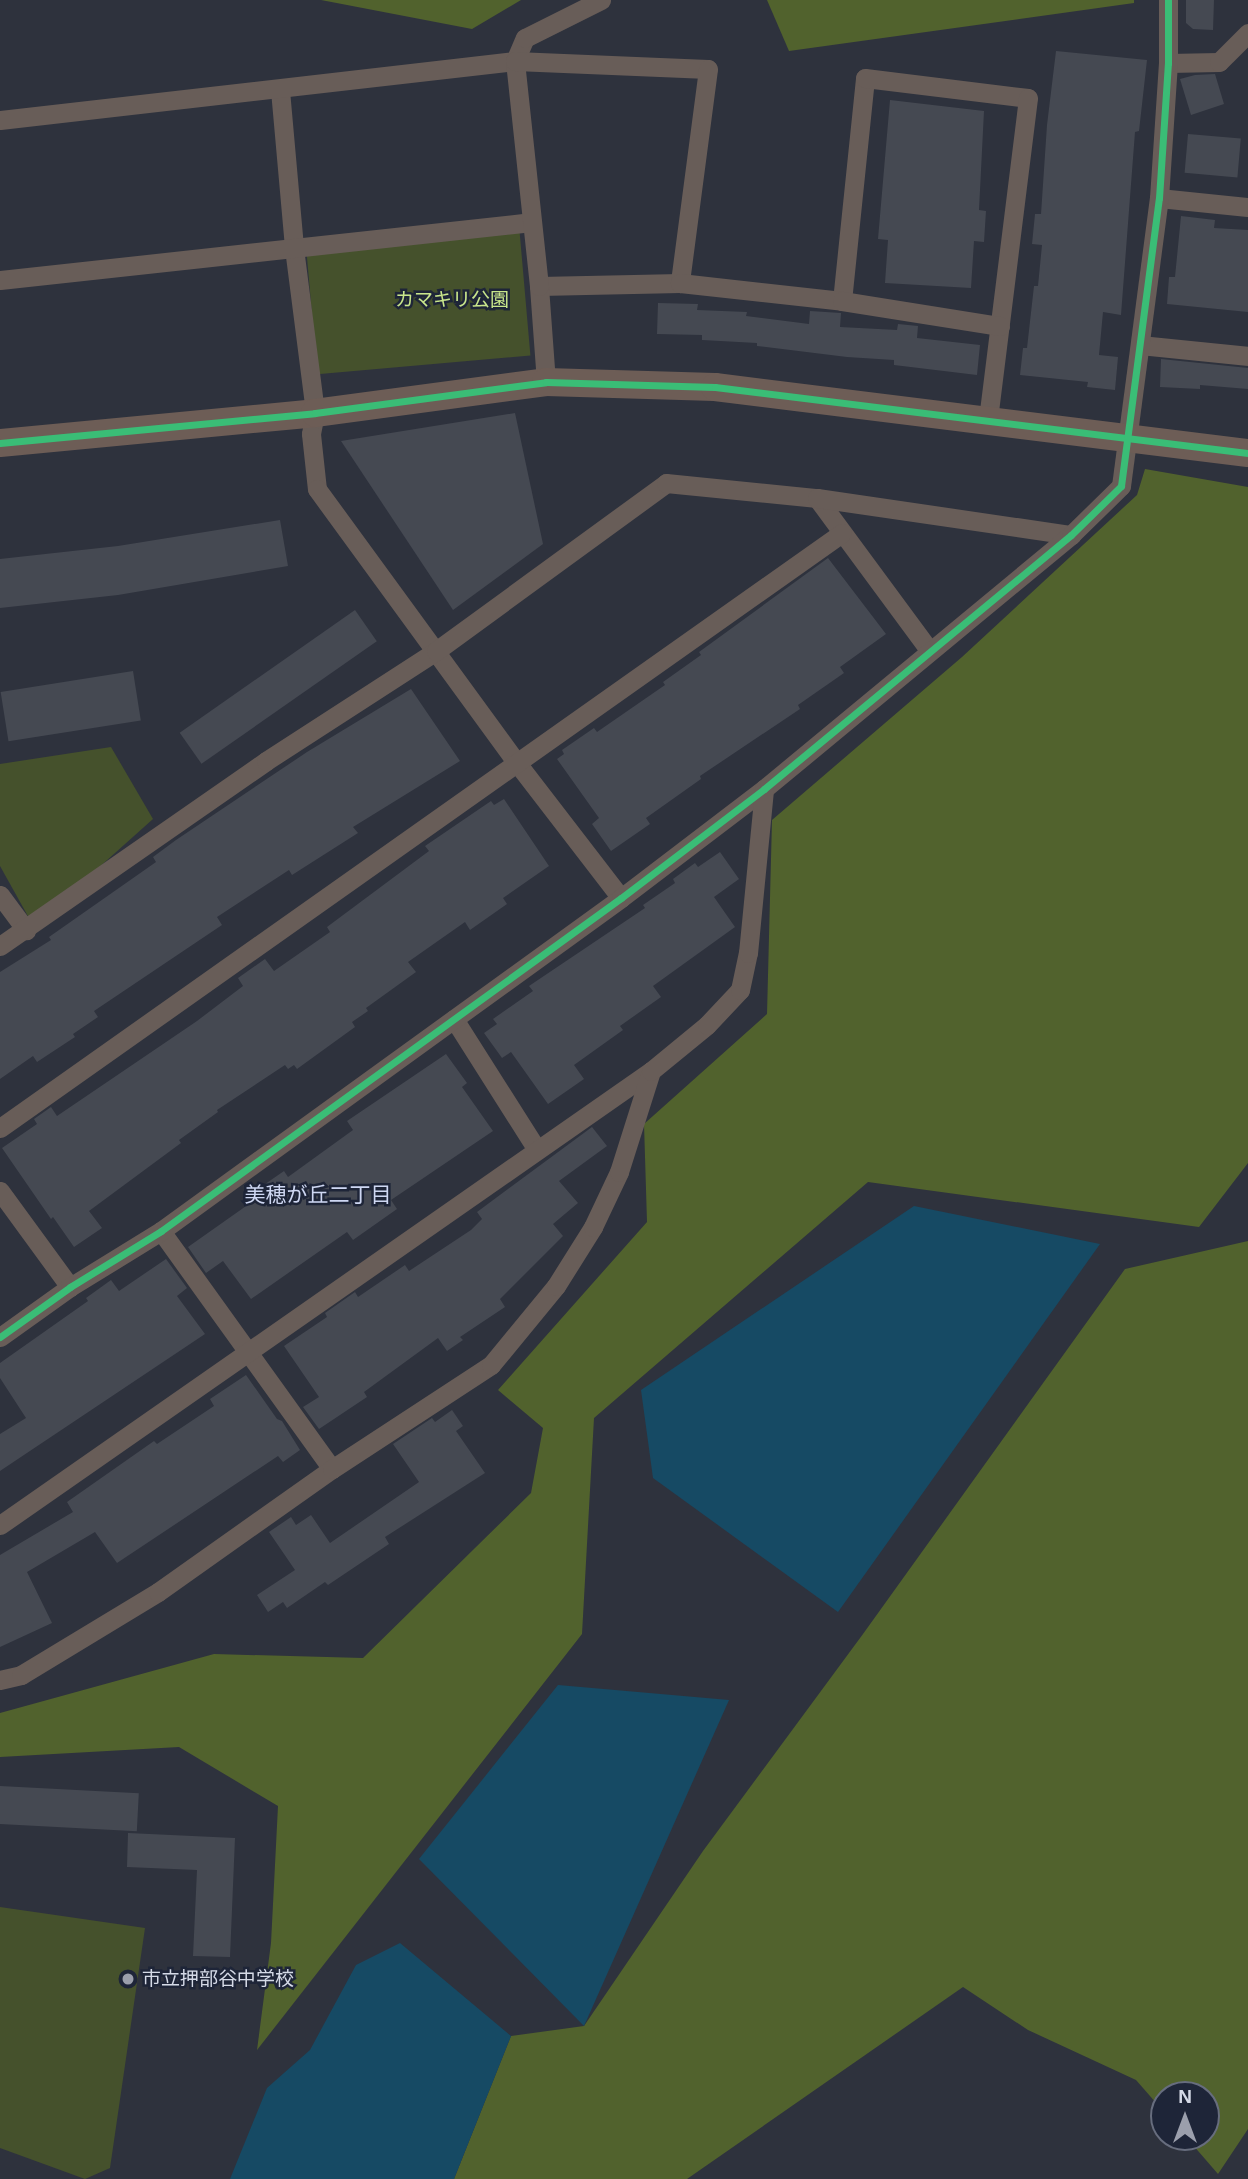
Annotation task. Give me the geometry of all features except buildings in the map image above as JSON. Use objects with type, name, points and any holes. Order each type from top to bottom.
[{"type":"street","points":[[546,382],[539,286],[515,61],[525,38],[601,0]]},
{"type":"street","points":[[0,1337],[70,1287],[161,1231],[621,898],[764,789],[1070,535],[1121,486],[1159,198],[1168,63],[1168,0]]},
{"type":"street","points":[[1168,63],[1219,62],[1248,33]]},
{"type":"street","points":[[0,120],[515,61],[708,69],[680,283]]},
{"type":"street","points":[[842,301],[864,78],[1028,98],[988,420]]},
{"type":"street","points":[[280,90],[294,248],[315,413],[311,433],[317,489],[517,764],[621,898]]},
{"type":"street","points":[[1159,198],[1248,207]]},
{"type":"street","points":[[0,280],[532,222]]},
{"type":"street","points":[[539,286],[680,283],[842,301],[1000,326]]},
{"type":"street","points":[[1140,345],[1248,356]]},
{"type":"street","points":[[0,443],[315,413],[546,382],[715,387],[1248,453]]},
{"type":"street","points":[[0,946],[266,761],[436,651],[666,484],[817,498],[1070,535]]},
{"type":"street","points":[[817,498],[930,651]]},
{"type":"street","points":[[0,1128],[842,533]]},
{"type":"street","points":[[0,1525],[651,1071],[707,1024],[740,990],[748,953],[764,789]]},
{"type":"street","points":[[0,895],[26,930]]},
{"type":"street","points":[[454,1019],[537,1150]]},
{"type":"street","points":[[0,1679],[21,1675],[158,1592],[332,1469],[491,1365],[556,1286],[593,1227],[620,1172],[651,1071]]},
{"type":"street","points":[[0,1191],[70,1287]]},
{"type":"street","points":[[161,1231],[332,1469]]},
{"type":"green space","points":[[321,0],[521,0],[472,29]]},
{"type":"green space","points":[[767,0],[1134,0],[1134,3],[789,51]]},
{"type":"green space","name":"カマキリ公園","points":[[519,225],[530,356],[317,374],[306,244]]},
{"type":"green space","points":[[1145,469],[1248,487],[1248,1163],[1199,1227],[868,1182],[594,1418],[582,1634],[257,2050],[271,1943],[278,1806],[179,1747],[0,1757],[0,1713],[214,1654],[363,1658],[531,1493],[543,1428],[498,1390],[647,1222],[644,1124],[767,1014],[772,820],[962,657],[1137,495]]},
{"type":"green space","points":[[111,747],[153,819],[96,870],[29,918],[0,866],[0,764]]},
{"type":"green space","points":[[1248,1241],[1248,2129],[1218,2174],[1198,2151],[1220,2151],[1220,2081],[1150,2081],[1150,2096],[1136,2080],[1028,2030],[963,1987],[687,2179],[454,2179],[511,2036],[584,2026],[703,1851],[863,1634],[1125,1269]]},
{"type":"green space","points":[[0,1907],[145,1928],[110,2168],[85,2179],[0,2148]]},
{"type":"water","points":[[914,1206],[1100,1244],[838,1612],[653,1478],[641,1390]]},
{"type":"water","points":[[558,1685],[729,1700],[584,2026],[419,1859]]},
{"type":"water","points":[[400,1943],[511,2036],[454,2179],[230,2179],[267,2088],[310,2050],[356,1965]]},
{"type":"cycle path","points":[[0,1337],[70,1287],[161,1231],[621,898],[764,789],[1071,535],[1121,486],[1159,198],[1168,63],[1168,0]]},
{"type":"cycle path","points":[[0,443],[315,413],[546,382],[715,387],[1248,453]]},
{"type":"place","name":"市立押部谷中学校","points":[[128,1979]]},
{"type":"district","name":"美穂が丘二丁目","points":[[318,1195]]}]
